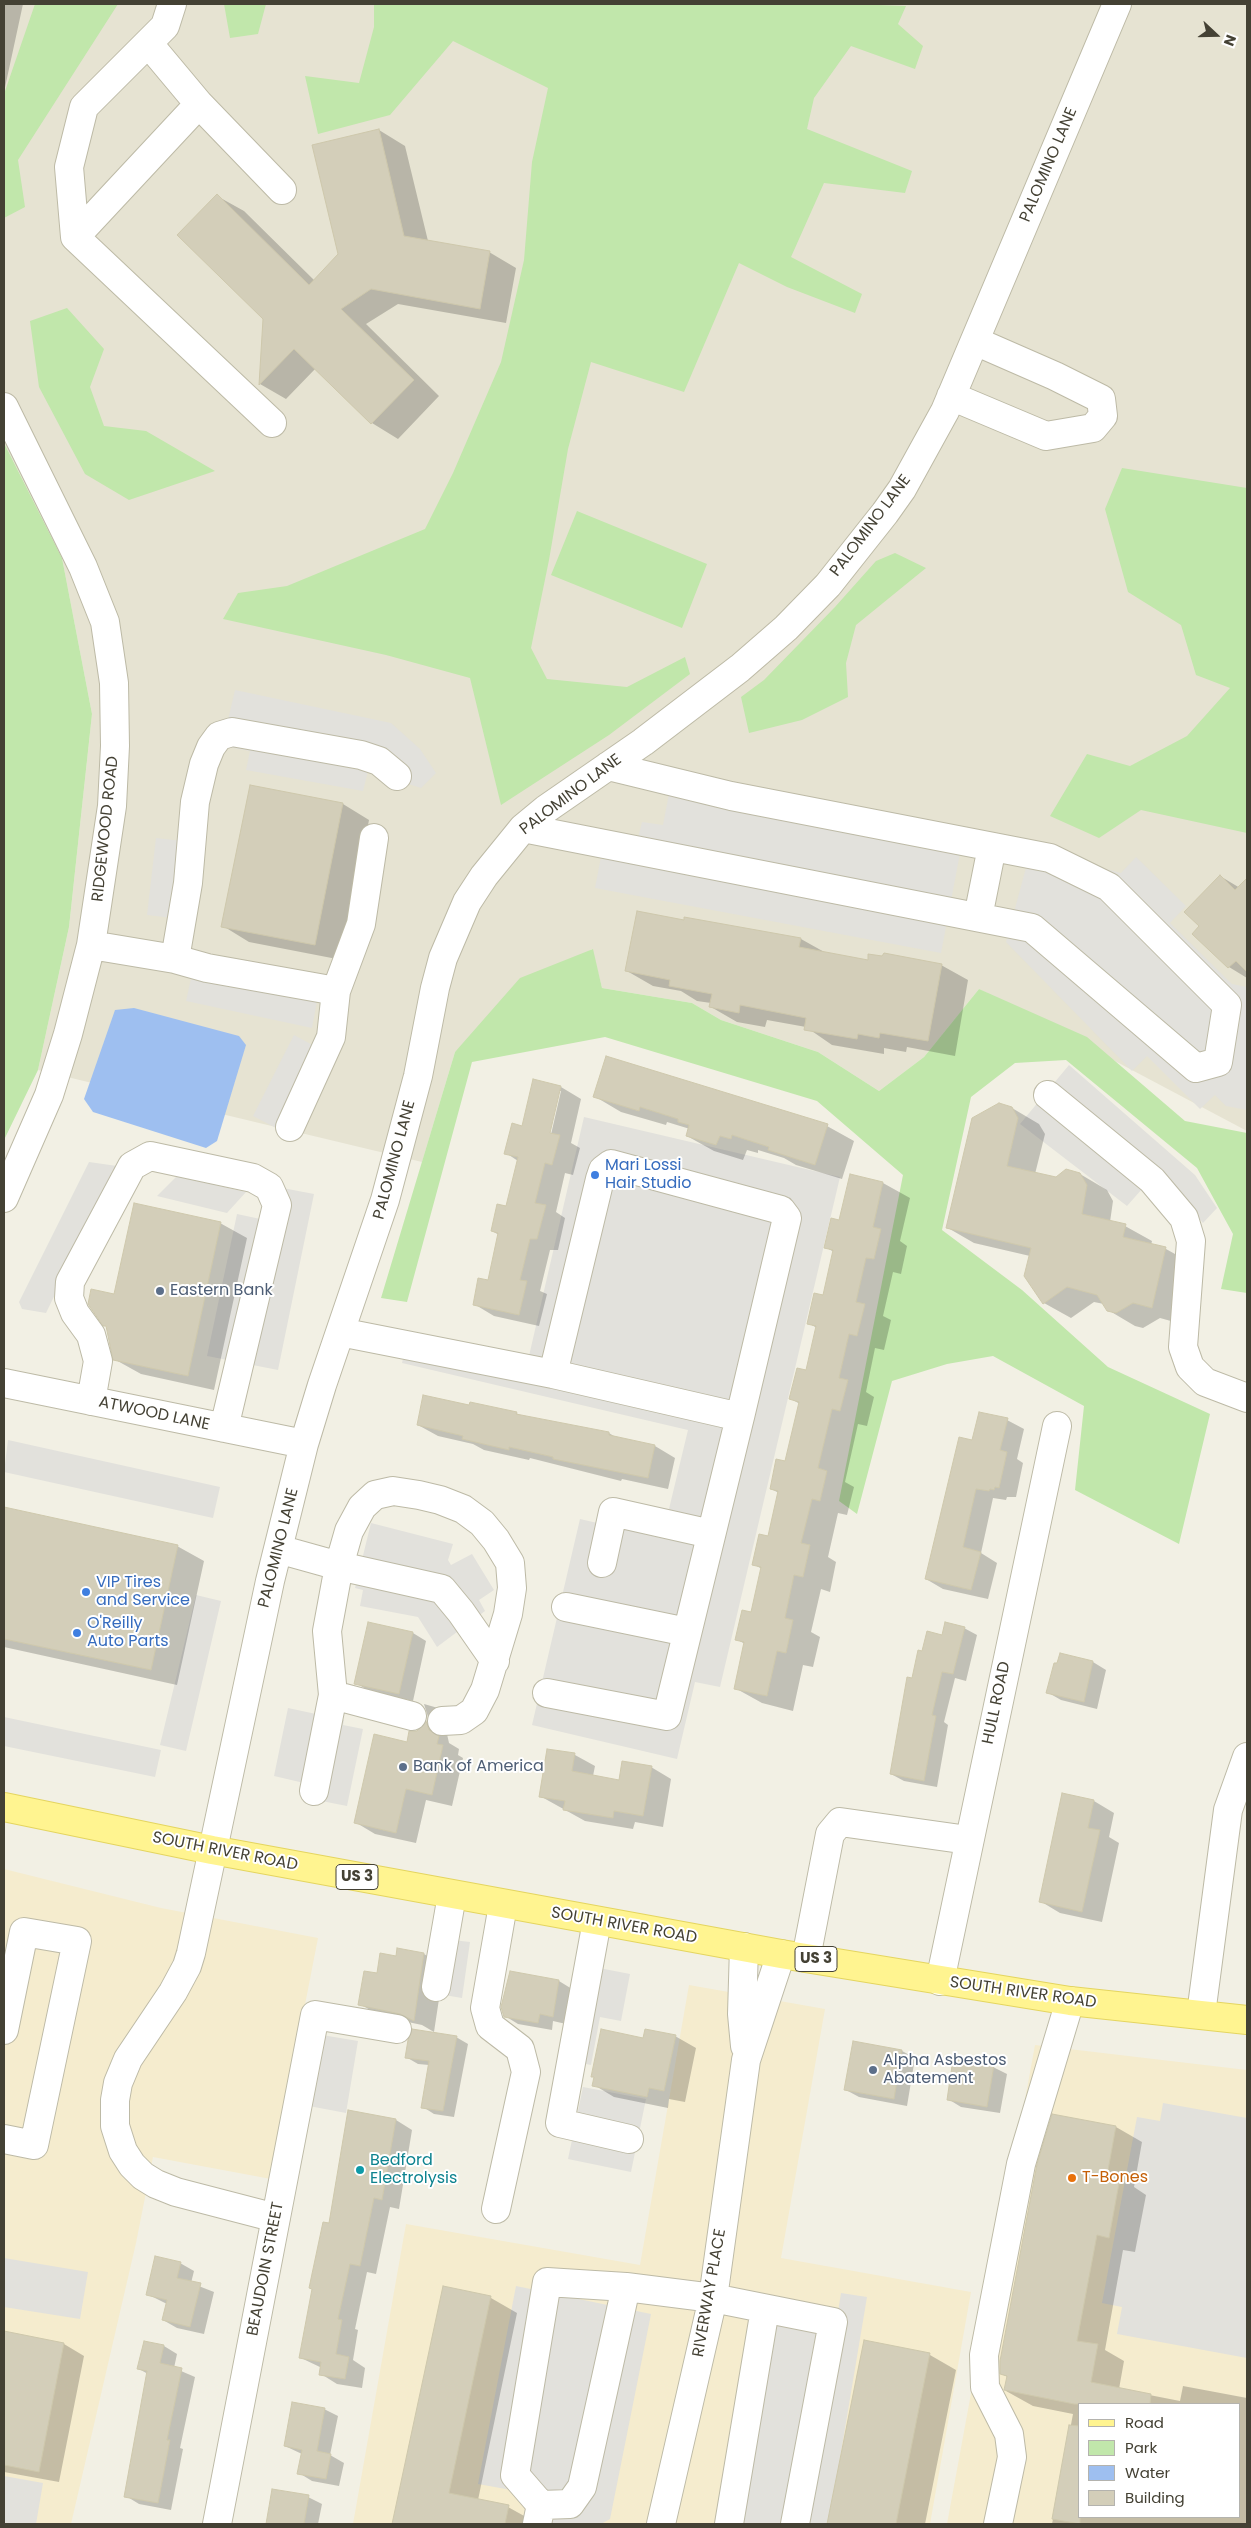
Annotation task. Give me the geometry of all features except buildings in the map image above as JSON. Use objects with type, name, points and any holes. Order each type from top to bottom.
[{"type":"main road","name":"SOUTH RIVER ROAD","points":[[4,1807],[212,1850],[503,1905],[794,1956],[1070,2001],[1247,2020]]},
{"type":"street","points":[[172,4],[165,26],[84,106],[69,167],[75,237],[272,423]]},
{"type":"street","name":"PALOMINO LANE","points":[[276,2218],[176,2192],[156,2184],[143,2176],[128,2159],[115,2126],[114,2100],[124,2066],[173,1992],[187,1966],[196,1933],[212,1850],[278,1549],[304,1444],[385,1200],[418,1076],[435,988],[443,958],[467,902],[484,876],[523,828],[546,809],[608,766],[740,668],[786,628],[828,584],[902,489],[951,396],[1117,4]]},
{"type":"street","points":[[148,43],[199,104],[282,190]]},
{"type":"street","points":[[75,237],[199,104]]},
{"type":"street","points":[[951,396],[1046,436],[1093,428],[1103,416],[1101,399],[1055,376],[975,341]]},
{"type":"street","name":"RIDGEWOOD ROAD","points":[[4,407],[82,567],[105,622],[114,683],[115,746],[112,806],[91,945],[68,1034],[49,1095],[4,1198]]},
{"type":"street","points":[[175,959],[188,883],[195,802],[204,764],[211,747],[219,736],[232,732],[361,755],[379,761],[397,776]]},
{"type":"street","points":[[523,828],[1032,928],[1196,1068],[1218,1062],[1228,1005],[1109,887],[1050,858],[731,796],[608,766]]},
{"type":"street","points":[[290,1127],[331,1037],[336,991],[362,924],[374,838]]},
{"type":"street","points":[[978,917],[992,847]]},
{"type":"street","points":[[91,945],[175,959],[207,968],[336,991]]},
{"type":"street","points":[[1048,1095],[1152,1180],[1184,1218],[1191,1241],[1183,1347],[1190,1367],[1205,1382],[1247,1398]]},
{"type":"street","points":[[91,1401],[98,1361],[91,1335],[75,1313],[69,1298],[70,1282],[132,1166],[150,1156],[253,1178],[269,1187],[277,1205],[224,1428]]},
{"type":"street","points":[[548,1693],[667,1716],[787,1218],[780,1210],[611,1164],[603,1170],[600,1179],[553,1374]]},
{"type":"street","points":[[340,1332],[553,1374],[740,1416]]},
{"type":"street","name":"ATWOOD LANE","points":[[4,1384],[304,1444]]},
{"type":"street","name":"HULL ROAD","points":[[940,1981],[1056,1426]]},
{"type":"street","points":[[314,1791],[333,1695],[327,1631],[339,1566],[349,1531],[362,1507],[375,1495],[393,1491],[419,1495],[440,1500],[462,1509],[482,1523],[496,1540],[510,1563],[512,1588],[508,1614],[485,1690],[474,1710],[461,1720],[442,1721]]},
{"type":"street","points":[[602,1563],[613,1512],[711,1534]]},
{"type":"street","points":[[278,1549],[339,1566],[442,1589],[461,1612],[495,1661]]},
{"type":"street","points":[[566,1607],[687,1632]]},
{"type":"street","points":[[333,1695],[412,1716]]},
{"type":"street","points":[[1201,2014],[1228,1810],[1247,1757]]},
{"type":"street","name":"RIVERWAY PLACE","points":[[746,2060],[794,1956],[830,1834],[840,1822],[968,1840]]},
{"type":"street","points":[[436,1987],[452,1895]]},
{"type":"street","points":[[496,2209],[526,2072],[520,2049],[490,2026],[484,2008],[503,1905]]},
{"type":"street","points":[[597,1921],[560,2123],[629,2140]]},
{"type":"street","points":[[4,2030],[24,1932],[77,1941],[34,2145],[4,2139]]},
{"type":"street","name":"RIVERWAY PLACE","points":[[661,2524],[712,2298],[746,2060],[742,2014],[744,1947]]},
{"type":"street","points":[[998,2524],[1012,2456],[1009,2434],[993,2407],[985,2387],[984,2355],[1021,2164],[1070,2001]]},
{"type":"street","name":"BEAUDOIN STREET","points":[[217,2524],[315,2014],[397,2029]]},
{"type":"street","points":[[626,2287],[582,2487],[570,2504],[539,2515],[515,2475],[547,2282],[626,2287],[712,2298],[833,2322],[795,2524]]},
{"type":"street","points":[[729,2524],[765,2309]]},
{"type":"shaded area","points":[[4,4],[1247,4],[1247,1131],[979,989],[924,1057],[879,1091],[818,1052],[721,1020],[692,1003],[602,988],[592,949],[455,1052],[422,1162],[38,1070],[69,927],[92,714],[62,558],[4,443]]},
{"type":"shaded area","points":[[235,690],[391,723],[420,749],[436,773],[421,788],[368,771],[363,791],[246,770],[250,751],[222,746]]},
{"type":"shaded area","points":[[673,773],[965,827],[941,953],[595,888],[605,836],[637,842],[642,822],[663,825]]},
{"type":"shaded area","points":[[156,838],[183,841],[173,918],[147,915]]},
{"type":"shaded area","points":[[1031,849],[1121,873],[1136,857],[1186,906],[1170,923],[1232,984],[1247,987],[1247,1110],[1226,1106],[1215,1095],[1200,1109],[1147,1056],[1132,1071],[1006,942]]},
{"type":"shaded area","points":[[192,974],[317,1001],[312,1028],[186,1001]]},
{"type":"shaded area","points":[[294,1035],[318,1048],[276,1128],[253,1116]]},
{"type":"shaded area","points":[[1069,1065],[1195,1175],[1217,1208],[1203,1223],[1158,1171],[1127,1206],[1020,1124]]},
{"type":"shaded area","points":[[584,1117],[840,1177],[720,1687],[695,1682],[677,1759],[532,1725],[580,1519],[662,1538],[688,1430],[402,1363],[407,1341],[526,1369]]},
{"type":"shaded area","points":[[89,1162],[117,1166],[46,1313],[22,1309],[19,1302]]},
{"type":"shaded area","points":[[177,1176],[246,1192],[227,1213],[157,1196]]},
{"type":"shaded area","points":[[272,1186],[314,1194],[278,1370],[207,1356],[237,1214],[265,1220]]},
{"type":"shaded area","points":[[8,1440],[220,1487],[213,1518],[4,1472]]},
{"type":"shaded area","points":[[371,1523],[453,1544],[448,1560],[451,1565],[472,1554],[494,1590],[479,1600],[485,1611],[437,1647],[418,1617],[360,1606],[363,1590],[355,1588]]},
{"type":"shaded area","points":[[196,1595],[221,1601],[186,1751],[160,1745]]},
{"type":"shaded area","points":[[288,1708],[344,1720],[343,1725],[363,1729],[347,1806],[301,1797],[304,1783],[274,1776]]},
{"type":"shaded area","points":[[4,1717],[161,1750],[155,1777],[4,1746]]},
{"type":"shaded area","points":[[4,1869],[161,1908],[318,1938],[271,2179],[153,2157],[136,2243],[71,2524],[4,2524]]},
{"type":"shaded area","points":[[453,1940],[470,1942],[462,1998],[444,1995]]},
{"type":"shaded area","points":[[594,1967],[630,1974],[621,2021],[600,2017],[591,2065],[576,2062]]},
{"type":"shaded area","points":[[689,1985],[825,2009],[781,2258],[971,2292],[930,2524],[353,2524],[406,2224],[640,2265]]},
{"type":"shaded area","points":[[322,2035],[358,2041],[346,2113],[309,2106]]},
{"type":"shaded area","points":[[1035,2045],[1247,2070],[1247,2524],[947,2524]]},
{"type":"shaded area","points":[[583,2087],[646,2099],[631,2172],[568,2159]]},
{"type":"shaded area","points":[[1163,2103],[1247,2118],[1247,2358],[1117,2334],[1122,2307],[1102,2303],[1137,2117],[1160,2121]]},
{"type":"shaded area","points":[[4,2258],[88,2272],[80,2319],[4,2307]]},
{"type":"shaded area","points":[[516,2286],[651,2314],[610,2519],[601,2524],[522,2524],[528,2493],[478,2484]]},
{"type":"shaded area","points":[[841,2293],[867,2297],[829,2524],[723,2524],[760,2305],[837,2318]]},
{"type":"shaded area","points":[[4,2476],[43,2483],[36,2524],[4,2524]]},
{"type":"green space","points":[[35,4],[118,4],[18,160],[25,207],[4,218],[4,94]]},
{"type":"green space","points":[[224,4],[266,4],[258,34],[230,38]]},
{"type":"green space","points":[[374,4],[851,4],[906,6],[898,24],[923,46],[915,69],[851,46],[814,98],[807,129],[912,171],[905,193],[824,183],[791,257],[862,294],[855,313],[787,287],[739,263],[684,392],[591,362],[568,449],[549,560],[531,648],[547,679],[627,687],[685,657],[690,674],[609,735],[501,805],[470,678],[386,655],[223,619],[238,593],[287,586],[425,529],[453,473],[501,362],[524,260],[532,162],[548,88],[453,41],[390,115],[318,134],[305,76],[359,83],[374,27]]},
{"type":"green space","points":[[67,308],[104,349],[90,387],[104,426],[146,431],[215,471],[129,500],[85,474],[39,387],[30,321]]},
{"type":"green space","points":[[4,443],[62,558],[92,714],[69,927],[38,1070],[4,1140]]},
{"type":"green space","points":[[1122,468],[1247,488],[1247,833],[1141,810],[1099,838],[1050,816],[1087,754],[1130,766],[1187,736],[1230,688],[1196,675],[1181,625],[1128,592],[1105,509]]},
{"type":"green space","points":[[577,511],[707,564],[682,628],[551,575]]},
{"type":"green space","points":[[895,553],[926,568],[856,625],[846,663],[848,697],[802,720],[749,733],[741,697],[764,680],[835,607],[876,561]]},
{"type":"green space","points":[[593,949],[602,988],[692,1003],[721,1020],[818,1052],[879,1091],[924,1057],[979,989],[1087,1037],[1185,1121],[1247,1133],[1247,1293],[1221,1289],[1233,1234],[1197,1168],[1066,1060],[1015,1063],[971,1097],[942,1230],[1022,1290],[1108,1367],[1210,1414],[1179,1544],[1075,1490],[1084,1406],[993,1356],[947,1364],[892,1381],[857,1514],[839,1501],[903,1175],[817,1101],[605,1037],[472,1062],[407,1302],[381,1298],[455,1052],[520,978]]},
{"type":"water","points":[[134,1008],[239,1036],[246,1045],[217,1141],[206,1148],[93,1112],[84,1099],[115,1010]]},
{"type":"place","name":"Mari Lossi Hair Studio","points":[[595,1175]]},
{"type":"place","name":"Eastern Bank","points":[[160,1291]]},
{"type":"place","name":"VIP Tires and Service","points":[[86,1592]]},
{"type":"place","name":"O'Reilly Auto Parts","points":[[77,1633]]},
{"type":"place","name":"Bank of America","points":[[403,1767]]},
{"type":"place","name":"Alpha Asbestos Abatement","points":[[873,2070]]},
{"type":"place","name":"Bedford Electrolysis","points":[[360,2170]]},
{"type":"place","name":"T-Bones","points":[[1072,2178]]}]
